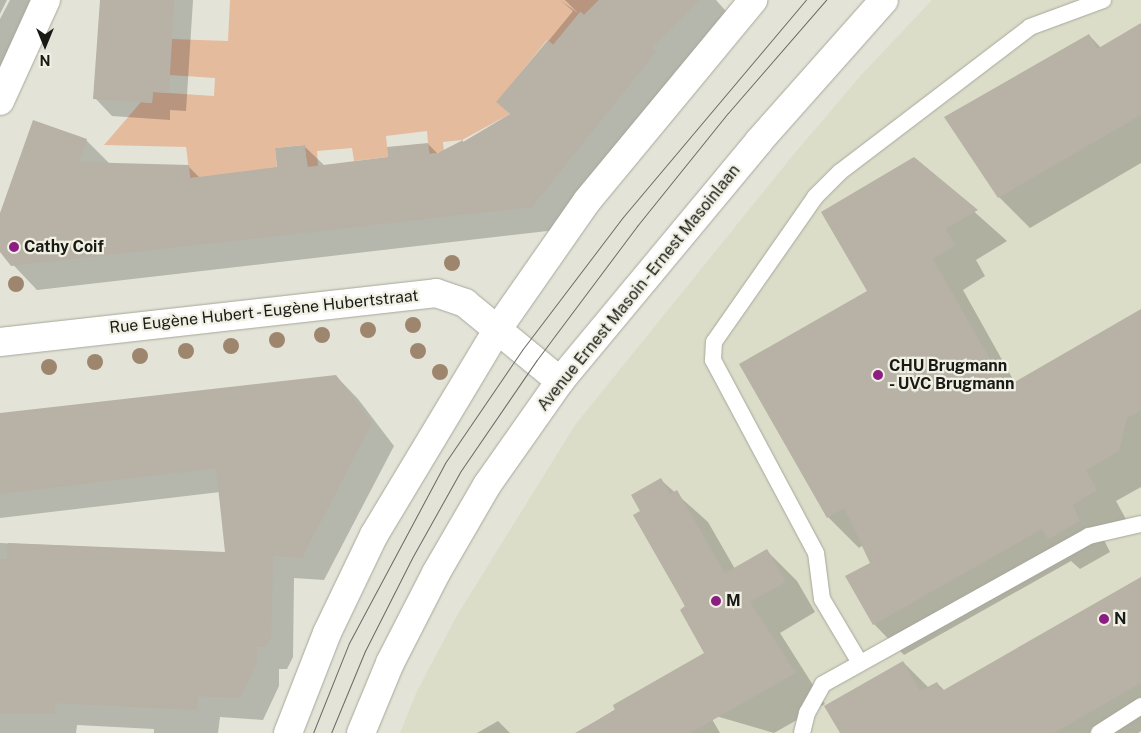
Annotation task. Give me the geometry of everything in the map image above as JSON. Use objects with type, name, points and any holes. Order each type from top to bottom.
[{"type":"street","points":[[0,101],[46,0]]},
{"type":"street","name":"Avenue Ernest Masoin - Ernest Masoinlaan","points":[[361,733],[390,662],[436,573],[487,485],[560,381],[759,141],[884,0]]},
{"type":"street","points":[[288,733],[327,633],[374,535],[497,330],[588,202],[742,4]]},
{"type":"street","name":"Rue Eugène Hubert - Eugène Hubertstraat","points":[[0,342],[419,293],[436,293],[465,303],[560,381]]},
{"type":"lane","points":[[860,663],[822,599],[816,553],[713,360],[714,342],[815,197],[840,172],[1030,27],[1102,0]]},
{"type":"lane","points":[[802,733],[806,713],[823,684],[1089,536],[1141,524]]},
{"type":"lane","points":[[1098,733],[1141,706]]},
{"type":"shaded area","points":[[230,0],[599,0],[584,15],[580,12],[553,45],[547,40],[497,102],[510,114],[462,140],[443,142],[444,152],[429,154],[427,131],[386,136],[388,157],[354,161],[352,148],[317,151],[318,166],[308,168],[304,145],[275,148],[277,169],[190,178],[186,147],[104,145],[141,102],[152,103],[153,92],[214,96],[215,78],[169,75],[172,39],[228,41]]},
{"type":"shaded area","name":"CHU Brugmann - UVC Brugmann","points":[[932,0],[1141,0],[1141,733],[400,733],[417,691],[456,617],[575,425],[794,154],[862,74]]},
{"type":"building","points":[[100,0],[174,0],[169,93],[153,92],[152,103],[93,99]]},
{"type":"building","points":[[599,0],[700,0],[651,48],[656,52],[532,207],[11,266],[0,252],[0,213],[33,120],[87,139],[79,162],[189,165],[190,178],[277,167],[275,148],[305,145],[307,167],[388,157],[387,147],[428,143],[430,157],[463,140],[463,142],[510,114],[496,102],[548,40],[553,45],[581,12],[584,15]]},
{"type":"building","points":[[1141,23],[1141,115],[998,198],[944,117],[1089,34],[1097,49]]},
{"type":"building","points":[[914,157],[978,210],[946,229],[955,245],[933,259],[1006,387],[1141,309],[1141,410],[1127,418],[1119,451],[1086,470],[1097,490],[1073,505],[1080,521],[1048,539],[1042,529],[873,625],[845,576],[870,563],[844,508],[827,518],[739,364],[867,291],[821,212]]},
{"type":"building","points":[[336,375],[372,423],[302,558],[273,556],[271,637],[265,647],[257,647],[257,663],[240,698],[198,696],[197,710],[55,703],[55,714],[0,714],[0,559],[7,559],[8,543],[225,552],[216,468],[0,494],[0,413]]},
{"type":"building","name":"M","points":[[661,478],[670,494],[677,490],[725,573],[767,549],[786,582],[750,602],[796,673],[690,733],[575,733],[615,710],[613,705],[704,653],[680,610],[685,606],[633,515],[640,511],[631,495]]},
{"type":"building","name":"N","points":[[1141,577],[1141,683],[1054,733],[840,733],[824,706],[903,661],[920,691],[937,682],[942,691]]},
{"type":"tram line","points":[[313,733],[349,643],[445,463],[522,350],[623,217],[806,0]]},
{"type":"tram line","points":[[331,733],[365,651],[412,558],[460,472],[536,361],[637,226],[728,113],[826,0]]},
{"type":"place","name":"Cathy Coif","points":[[14,247]]},
{"type":"place","name":"CHU Brugmann - UVC Brugmann","points":[[878,375]]},
{"type":"place","name":"M","points":[[716,601]]},
{"type":"place","name":"N","points":[[1104,619]]}]
